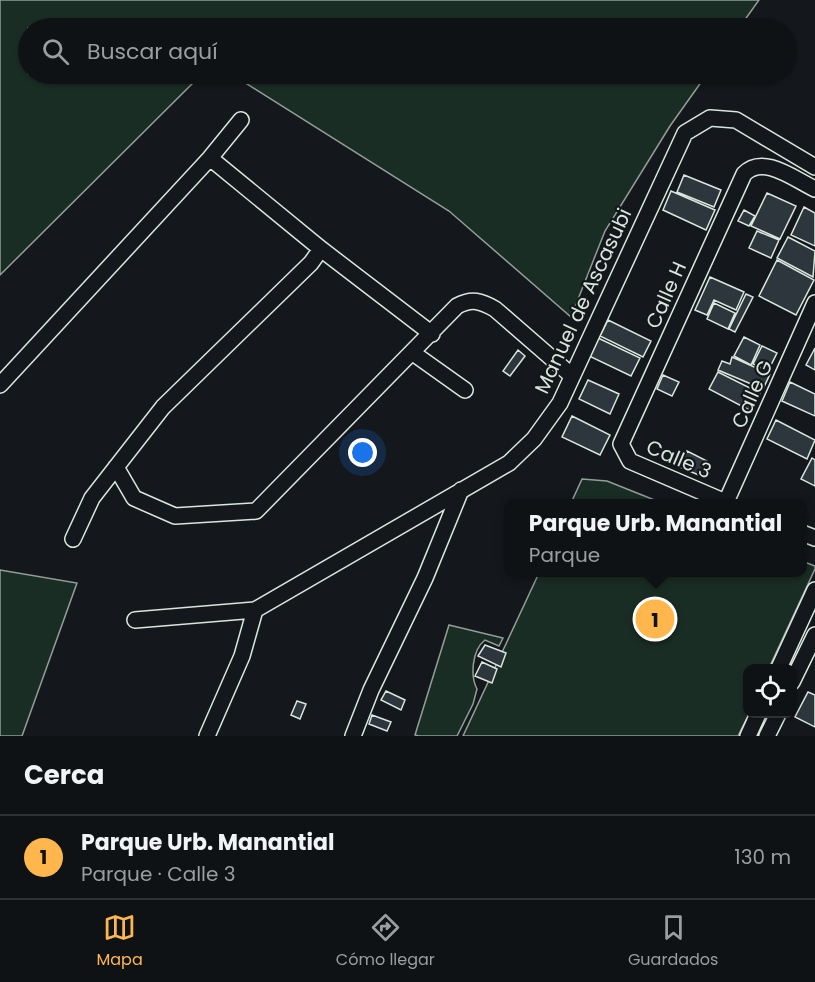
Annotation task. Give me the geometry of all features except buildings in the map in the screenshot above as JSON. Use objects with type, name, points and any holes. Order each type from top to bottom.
[{"type":"street","name":"Manuel de Ascasubi","points":[[135,620],[255,610],[509,463],[534,439],[560,403],[685,133],[710,118],[736,120],[815,167]]},
{"type":"street","points":[[0,385],[210,158],[241,120]]},
{"type":"street","points":[[210,158],[321,249],[432,334]]},
{"type":"street","name":"Calle H","points":[[621,444],[744,174],[751,166],[763,164],[815,189]]},
{"type":"street","points":[[73,539],[92,498],[163,407],[311,263],[321,249]]},
{"type":"street","points":[[116,467],[134,498],[175,516],[256,511],[457,306],[468,300],[483,302],[495,309],[571,375]]},
{"type":"street","name":"Calle G","points":[[730,499],[815,303]]},
{"type":"street","points":[[413,353],[465,390]]},
{"type":"street","name":"Calle 3","points":[[621,444],[630,461],[719,499]]},
{"type":"street","points":[[353,736],[371,690],[425,579],[461,490]]},
{"type":"street","points":[[781,664],[815,590]]},
{"type":"street","points":[[207,736],[242,656],[255,610]]},
{"type":"street","points":[[797,672],[815,635]]},
{"type":"street","points":[[748,736],[756,718]]},
{"type":"street","points":[[767,736],[776,718]]},
{"type":"green space","points":[[0,0],[759,0],[746,18],[18,18],[18,84],[192,84],[0,275]]},
{"type":"green space","points":[[247,84],[700,84],[670,126],[605,231],[571,317],[449,211]]},
{"type":"green space","points":[[582,479],[607,481],[652,499],[573,499]]},
{"type":"green space","points":[[807,563],[815,566],[771,664],[743,664],[743,718],[747,718],[738,736],[463,736],[537,577],[807,577]]},
{"type":"green space","points":[[0,570],[77,583],[22,736],[0,736]]},
{"type":"green space","points":[[449,625],[503,638],[499,646],[485,640],[477,650],[473,663],[473,677],[477,689],[473,704],[457,736],[415,735]]},
{"type":"place","name":"Parque Urb. Manantial","points":[[655,619]]}]
